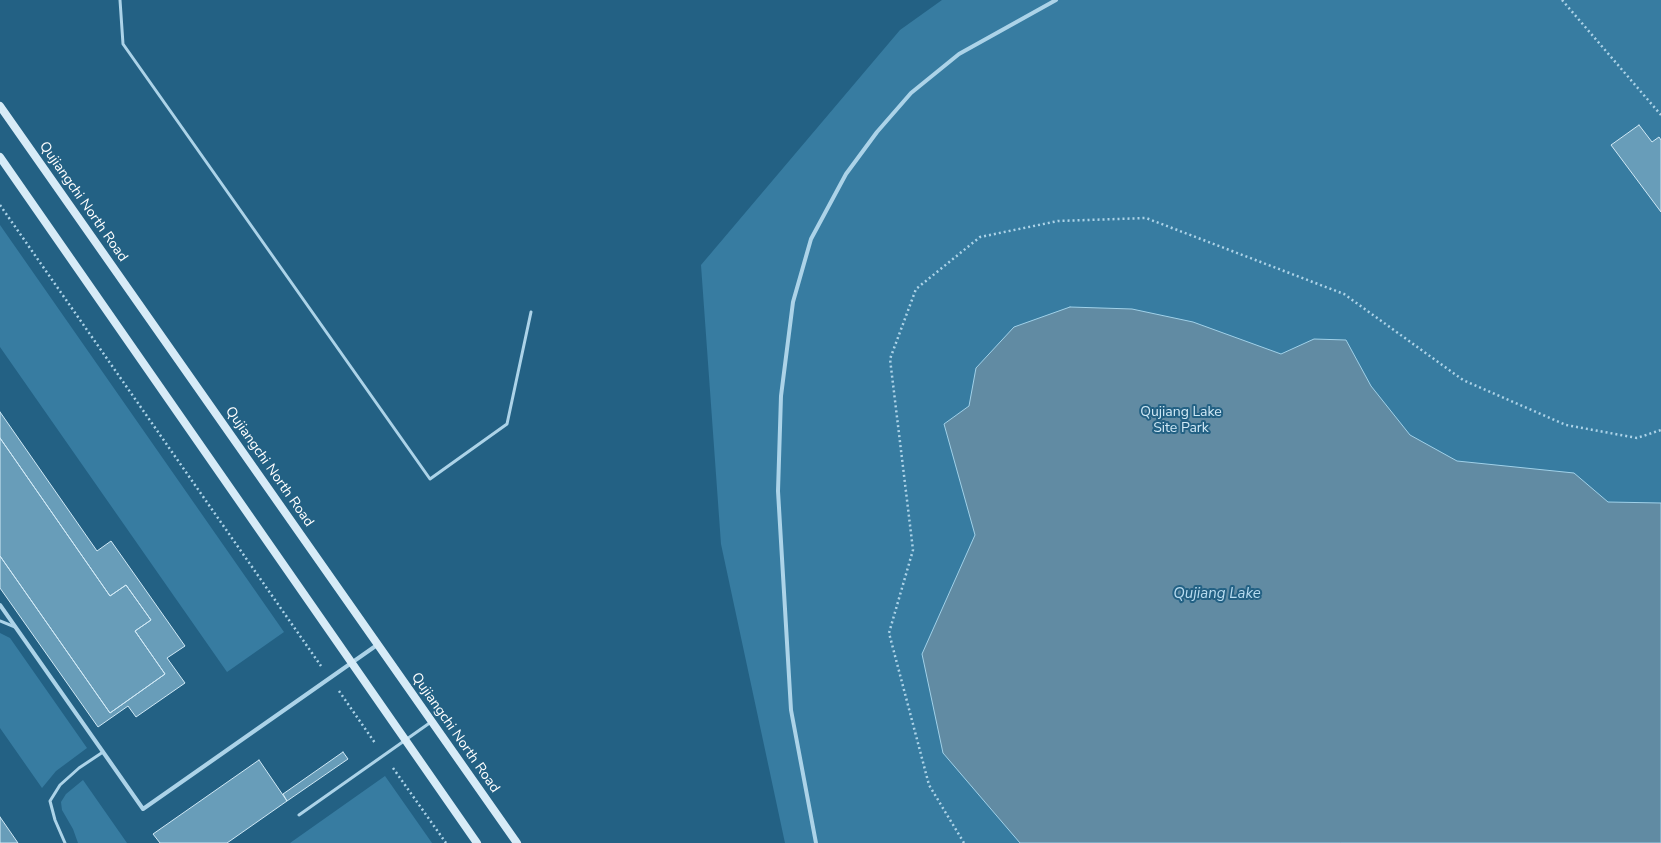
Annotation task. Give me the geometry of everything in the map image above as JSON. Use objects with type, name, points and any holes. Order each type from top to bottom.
[{"type":"main road","name":"Qujiangchi North Road","points":[[0,106],[517,843]]},
{"type":"main road","points":[[0,157],[477,843]]},
{"type":"street","points":[[816,843],[791,710],[778,491],[781,396],[793,302],[811,239],[846,174],[877,132],[911,93],[958,54],[1056,0]]},
{"type":"street","points":[[0,605],[143,809],[377,645]]},
{"type":"lane","points":[[120,0],[123,44],[430,479],[507,424],[531,312]]},
{"type":"lane","points":[[0,621],[16,628]]},
{"type":"lane","points":[[299,814],[431,722]]},
{"type":"lane","points":[[66,843],[55,820],[50,801],[60,784],[79,768],[103,752]]},
{"type":"path","points":[[1562,0],[1661,115]]},
{"type":"path","points":[[0,205],[446,843]]},
{"type":"path","points":[[964,843],[930,785],[888,633],[913,550],[890,359],[916,289],[980,237],[1058,221],[1146,218],[1344,294],[1462,380],[1566,425],[1637,438],[1661,430]]},
{"type":"green space","name":"Qujiang Lake Site Park","points":[[942,0],[1661,0],[1661,843],[785,843],[721,544],[701,265],[900,30]]},
{"type":"green space","points":[[0,225],[284,632],[227,672],[0,347]]},
{"type":"green space","points":[[0,633],[10,638],[87,748],[56,771],[42,788],[0,728]]},
{"type":"green space","points":[[385,776],[432,843],[290,843]]},
{"type":"green space","points":[[83,780],[127,843],[78,843],[73,829],[62,810],[61,802],[66,794]]},
{"type":"water","name":"Qujiang Lake","points":[[1070,307],[1132,309],[1193,322],[1281,354],[1314,339],[1346,340],[1371,386],[1410,435],[1457,461],[1574,473],[1608,502],[1661,503],[1661,843],[1020,843],[943,753],[922,654],[975,535],[944,424],[969,406],[976,368],[1014,327]]},
{"type":"building","points":[[1639,125],[1652,142],[1659,137],[1661,140],[1661,212],[1611,145]]},
{"type":"building","points":[[0,412],[97,551],[111,541],[185,646],[167,658],[185,683],[136,717],[128,706],[98,727],[0,588],[0,556],[110,713],[165,674],[135,631],[151,620],[126,585],[110,596],[0,438]]},
{"type":"building","points":[[0,438],[110,596],[126,585],[151,620],[135,631],[165,674],[110,713],[0,556]]},
{"type":"building","points":[[343,752],[348,759],[287,801],[283,794]]},
{"type":"building","points":[[259,760],[287,801],[227,843],[160,843],[153,834]]},
{"type":"building","points":[[0,817],[18,843],[0,843]]}]
